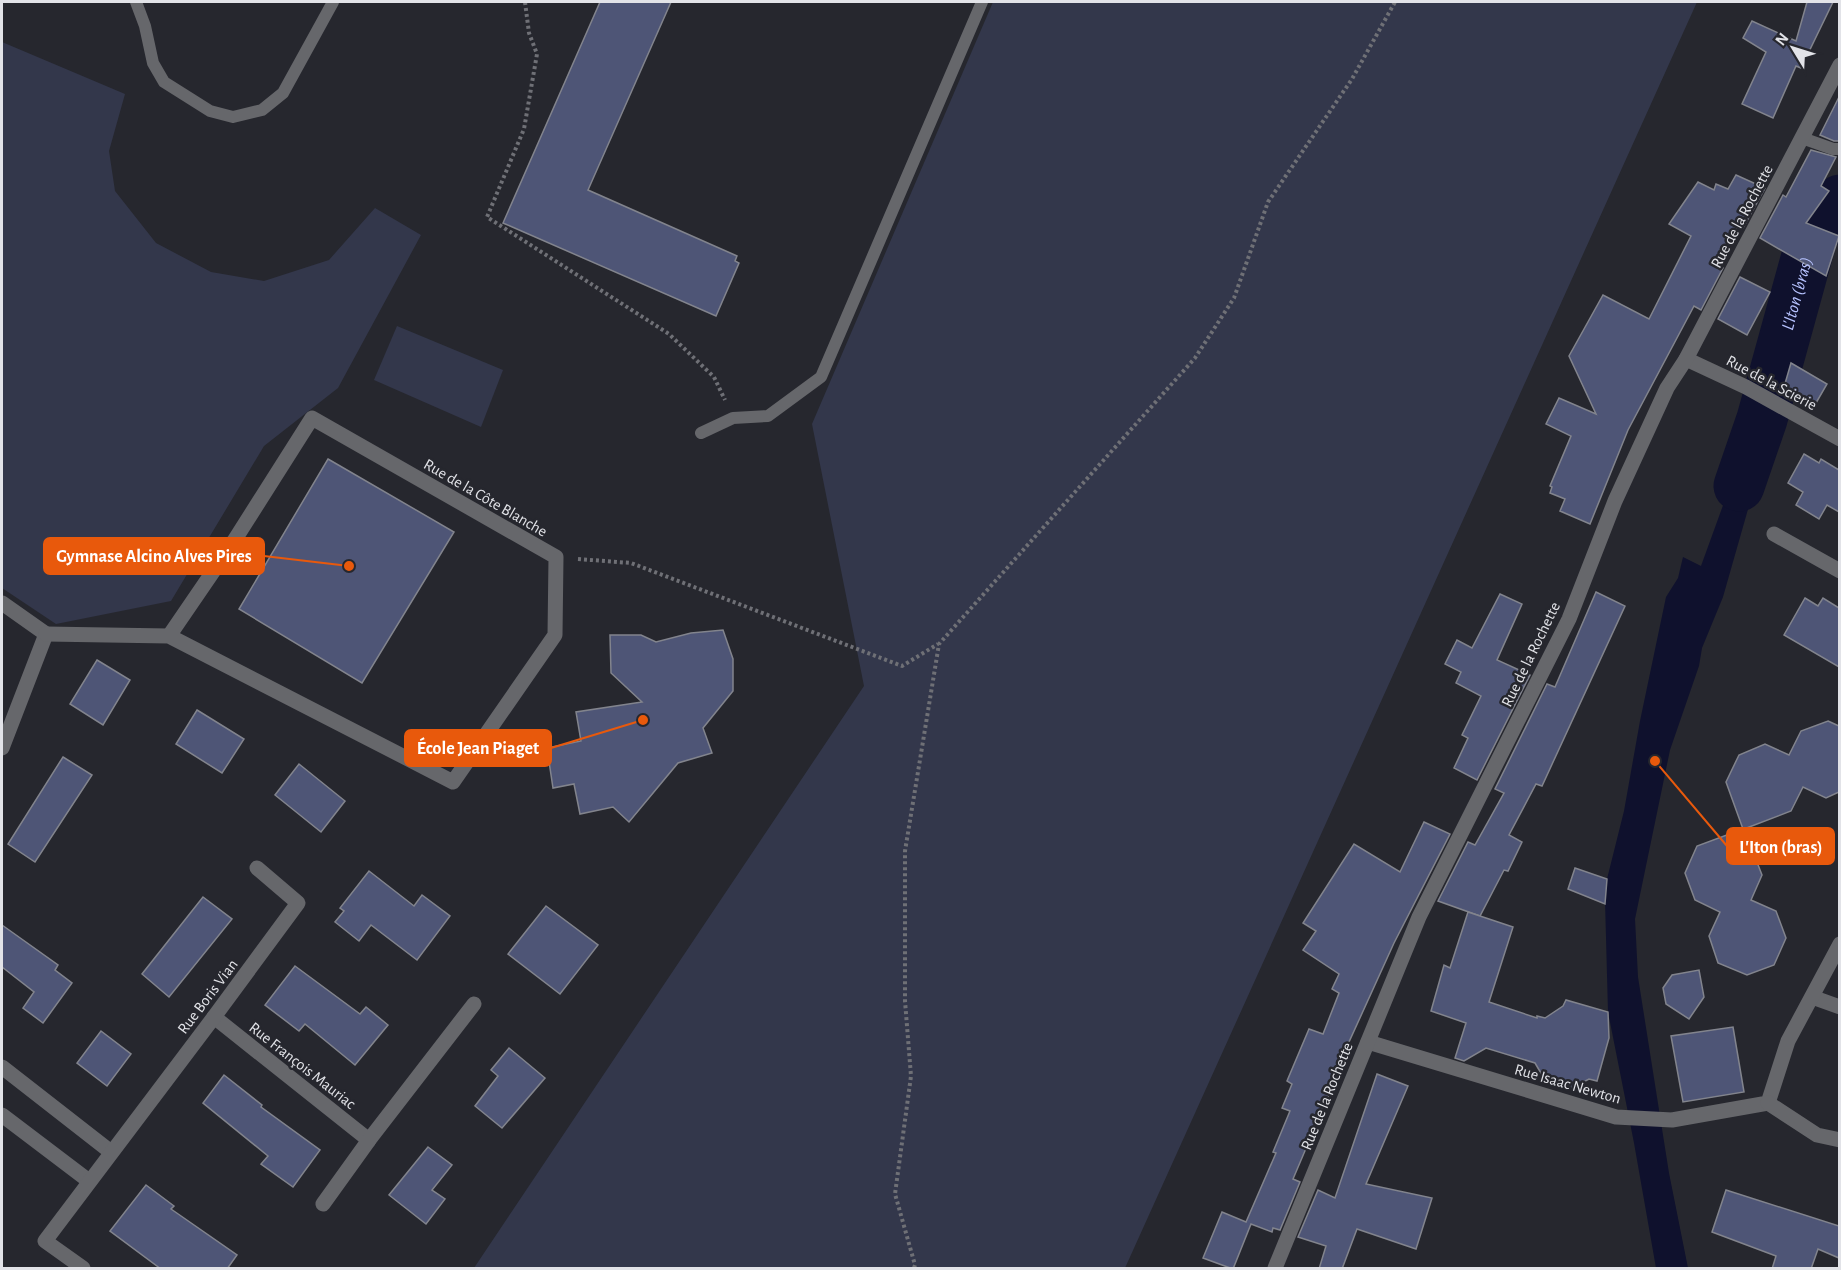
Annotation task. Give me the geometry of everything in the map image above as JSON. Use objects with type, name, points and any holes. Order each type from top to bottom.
[{"type":"street","name":"Rue de la Rochette","points":[[1275,1269],[1419,917],[1569,619],[1619,490],[1667,388],[1686,359],[1839,66]]},
{"type":"street","name":"Rue de la Scierie","points":[[1686,359],[1746,387],[1839,439]]},
{"type":"street","name":"Rue de la Côte Blanche","points":[[46,634],[169,636],[453,782],[555,635],[556,557],[312,418],[234,542],[169,636]]},
{"type":"street","points":[[1774,534],[1839,571]]},
{"type":"street","points":[[2,603],[46,634],[2,748]]},
{"type":"street","name":"Rue Boris Vian","points":[[83,1269],[45,1241],[297,903],[257,868]]},
{"type":"street","points":[[1839,944],[1788,1041],[1767,1103],[1817,1135],[1839,1140]]},
{"type":"street","points":[[1812,997],[1839,1007]]},
{"type":"street","points":[[323,1204],[369,1140],[474,1004]]},
{"type":"street","name":"Rue François Mauriac","points":[[214,1017],[369,1140]]},
{"type":"street","name":"Rue Isaac Newton","points":[[1368,1042],[1617,1117],[1672,1120],[1767,1103]]},
{"type":"street","points":[[2,1067],[111,1152]]},
{"type":"street","points":[[2,1115],[90,1181]]},
{"type":"lane","points":[[136,2],[146,26],[153,63],[165,82],[210,111],[233,117],[262,110],[283,93],[333,2]]},
{"type":"lane","points":[[701,433],[733,418],[768,416],[820,377],[982,2]]},
{"type":"lane","points":[[1802,138],[1839,149]]},
{"type":"path","points":[[525,2],[529,33],[537,54],[524,129],[487,217],[669,334],[714,377],[733,418]]},
{"type":"path","points":[[556,557],[631,563],[902,666],[939,644],[1195,358],[1233,298],[1268,202],[1352,79],[1395,2]]},
{"type":"path","points":[[914,1269],[915,1265],[895,1194],[911,1076],[905,1001],[905,851],[939,644]]},
{"type":"shaded area","points":[[993,2],[1697,2],[1125,1268],[474,1268],[864,686],[812,424]]},
{"type":"shaded area","points":[[2,42],[125,94],[109,151],[115,191],[156,243],[211,272],[264,281],[329,260],[375,208],[421,235],[338,388],[264,446],[171,601],[56,624],[2,588]]},
{"type":"shaded area","points":[[397,326],[503,370],[481,427],[374,380]]},
{"type":"water","points":[[1839,179],[1839,212],[1830,226],[1821,249],[1784,387],[1762,372],[1783,286],[1793,253],[1804,229],[1817,207]]},
{"type":"water","points":[[1752,412],[1772,425],[1723,597],[1702,648],[1699,666],[1670,750],[1635,919],[1638,977],[1669,1173],[1688,1268],[1656,1268],[1608,1012],[1605,900],[1607,879],[1624,811],[1666,597],[1678,578],[1683,557],[1701,566],[1738,464],[1730,456]]},
{"type":"building","points":[[600,2],[671,2],[588,190],[737,256],[735,261],[739,263],[716,316],[503,223]]},
{"type":"building","points":[[1807,2],[1833,2],[1801,68],[1796,66],[1773,118],[1742,104],[1766,52],[1743,38],[1752,21],[1796,41]]},
{"type":"building","points":[[1839,97],[1839,141],[1834,141],[1820,135]]},
{"type":"building","points":[[1811,150],[1836,157],[1821,186],[1829,191],[1806,223],[1839,236],[1826,276],[1760,238],[1783,195],[1786,197]]},
{"type":"building","points":[[1736,175],[1765,188],[1743,228],[1738,225],[1719,265],[1723,268],[1701,310],[1694,306],[1628,430],[1590,524],[1560,511],[1565,499],[1550,493],[1552,487],[1550,486],[1571,436],[1546,424],[1559,398],[1596,414],[1569,356],[1603,295],[1649,319],[1691,236],[1669,224],[1698,182],[1714,190],[1716,184],[1728,189]]},
{"type":"building","points":[[1740,277],[1770,292],[1747,335],[1718,319]]},
{"type":"building","points":[[1791,363],[1827,384],[1816,403],[1784,387]]},
{"type":"building","points":[[1804,454],[1819,463],[1821,459],[1839,470],[1839,512],[1827,505],[1819,519],[1796,505],[1803,492],[1788,483]]},
{"type":"building","points":[[328,459],[454,532],[362,683],[239,609]]},
{"type":"building","points":[[1596,592],[1625,606],[1542,786],[1536,784],[1509,835],[1522,842],[1508,871],[1504,870],[1480,916],[1438,901],[1468,842],[1475,845],[1504,793],[1495,789],[1547,684],[1555,687]]},
{"type":"building","points":[[1500,594],[1522,604],[1497,660],[1530,675],[1477,780],[1454,768],[1468,738],[1462,735],[1481,696],[1456,683],[1461,672],[1445,664],[1457,640],[1472,648]]},
{"type":"building","points":[[1805,598],[1818,606],[1823,598],[1839,608],[1839,667],[1784,635]]},
{"type":"building","points":[[723,630],[733,659],[733,691],[703,728],[712,753],[678,763],[629,822],[613,807],[580,814],[574,784],[553,788],[547,748],[581,741],[576,712],[642,702],[611,673],[610,635],[641,635],[656,642],[691,633]]},
{"type":"building","points":[[97,660],[130,680],[103,725],[70,704]]},
{"type":"building","points":[[197,710],[244,739],[222,773],[176,744]]},
{"type":"building","points":[[1828,721],[1839,726],[1839,792],[1826,798],[1803,787],[1791,811],[1744,829],[1762,875],[1751,900],[1776,911],[1786,938],[1774,965],[1747,975],[1718,963],[1709,936],[1720,912],[1695,900],[1685,873],[1697,846],[1743,829],[1726,782],[1739,755],[1765,744],[1789,755],[1801,731]]},
{"type":"building","points":[[63,757],[92,775],[35,862],[8,844]]},
{"type":"building","points":[[299,764],[345,801],[321,832],[275,795]]},
{"type":"building","points":[[1424,822],[1450,834],[1394,943],[1344,1053],[1346,1054],[1293,1179],[1300,1182],[1280,1230],[1273,1228],[1272,1232],[1251,1224],[1233,1269],[1203,1258],[1222,1212],[1246,1222],[1276,1153],[1273,1152],[1290,1111],[1282,1108],[1292,1084],[1287,1081],[1309,1029],[1323,1034],[1339,993],[1332,989],[1339,974],[1303,950],[1316,931],[1303,923],[1354,844],[1400,872]]},
{"type":"building","points":[[1575,868],[1607,879],[1605,904],[1568,889]]},
{"type":"building","points":[[369,871],[414,906],[422,895],[450,916],[417,960],[371,925],[359,941],[335,922],[344,911],[340,908]]},
{"type":"building","points":[[203,897],[232,919],[169,997],[142,974]]},
{"type":"building","points":[[546,906],[598,945],[560,994],[508,954]]},
{"type":"building","points":[[1468,912],[1513,927],[1489,1002],[1537,1018],[1537,1016],[1545,1018],[1563,1006],[1566,1000],[1608,1012],[1609,1038],[1597,1081],[1589,1079],[1572,1088],[1545,1080],[1535,1063],[1486,1048],[1464,1061],[1455,1058],[1466,1023],[1431,1011],[1444,965],[1450,968]]},
{"type":"building","points":[[2,925],[58,965],[55,970],[72,983],[43,1023],[23,1008],[34,992],[2,967]]},
{"type":"building","points":[[295,966],[360,1014],[366,1007],[388,1025],[355,1065],[305,1024],[299,1031],[265,1005]]},
{"type":"building","points":[[1699,970],[1704,997],[1689,1019],[1666,1004],[1663,988],[1672,975]]},
{"type":"building","points":[[1733,1027],[1744,1092],[1683,1102],[1671,1036]]},
{"type":"building","points":[[101,1031],[131,1054],[107,1086],[77,1063]]},
{"type":"building","points":[[509,1048],[545,1078],[502,1128],[475,1106],[498,1076],[491,1070]]},
{"type":"building","points":[[1377,1074],[1408,1086],[1366,1184],[1432,1198],[1416,1249],[1357,1229],[1342,1269],[1319,1269],[1326,1246],[1298,1237],[1318,1190],[1335,1198]]},
{"type":"building","points":[[224,1075],[262,1105],[261,1107],[320,1150],[293,1187],[261,1164],[268,1156],[203,1103]]},
{"type":"building","points":[[428,1147],[452,1165],[432,1190],[445,1199],[426,1224],[389,1195]]},
{"type":"building","points":[[146,1185],[174,1206],[171,1209],[237,1255],[227,1269],[161,1269],[110,1231]]},
{"type":"building","points":[[1726,1190],[1839,1226],[1839,1258],[1818,1249],[1811,1269],[1772,1269],[1776,1256],[1712,1232]]},
{"type":"waterway","name":"L'Iton (bras)","points":[[1739,486],[1762,419],[1813,234],[1840,200]]},
{"type":"place","name":"Gymnase Alcino Alves Pires","points":[[349,566]]},
{"type":"place","name":"École Jean Piaget","points":[[643,720]]},
{"type":"place","name":"L'Iton (bras)","points":[[1655,761]]}]
